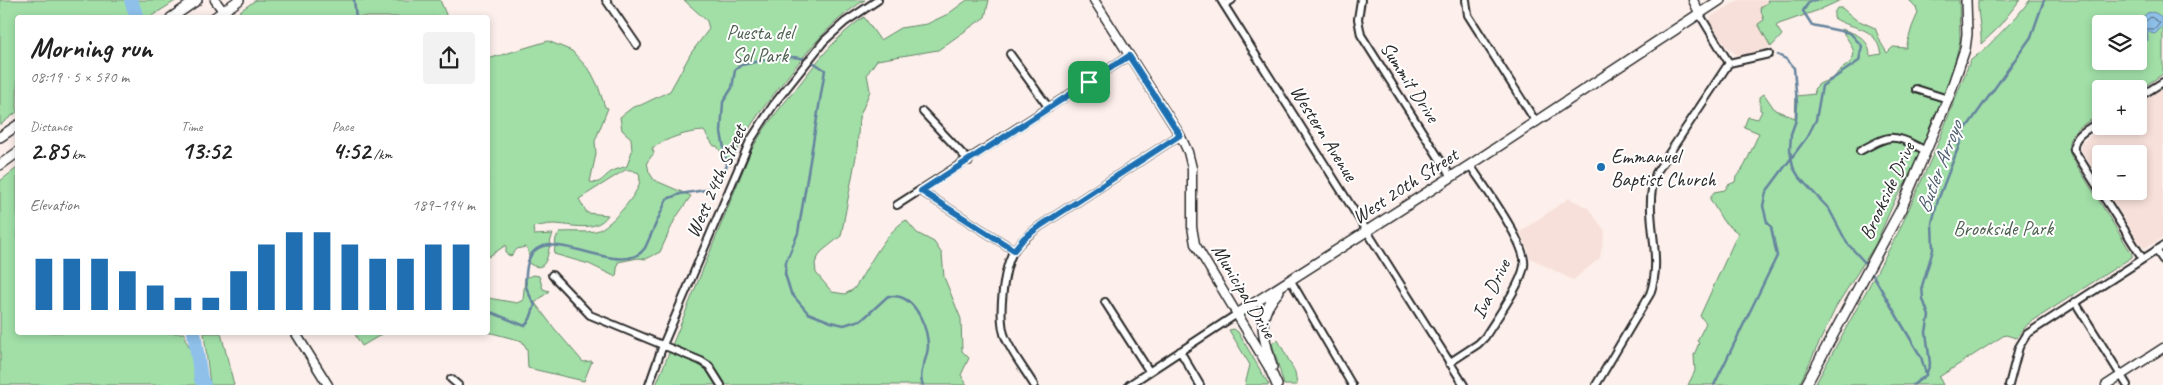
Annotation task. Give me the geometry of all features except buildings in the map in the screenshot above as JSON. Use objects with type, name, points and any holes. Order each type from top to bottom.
[{"type":"main road","points":[[175,15],[197,0]]},
{"type":"main road","points":[[226,14],[239,0]]},
{"type":"main road","name":"West 20th Street","points":[[1237,314],[1470,165],[1700,15],[1720,0]]},
{"type":"main road","name":"Brookside Drive","points":[[1806,385],[1902,208],[1948,99],[1965,49],[1967,34],[1966,0]]},
{"type":"main road","points":[[0,137],[15,127]]},
{"type":"main road","points":[[0,165],[15,154]]},
{"type":"main road","points":[[1276,383],[1262,323],[1266,309],[1287,283]]},
{"type":"main road","name":"Municipal Drive","points":[[1237,314],[1276,383]]},
{"type":"street","points":[[216,0],[226,14]]},
{"type":"street","points":[[606,0],[637,45]]},
{"type":"street","name":"West 24th Street","points":[[650,385],[662,345],[742,156],[762,121],[824,41],[856,13],[878,0]]},
{"type":"street","name":"Municipal Drive","points":[[1094,0],[1180,135],[1188,152],[1192,168],[1192,227],[1196,244],[1237,314]]},
{"type":"street","points":[[1222,2],[1232,0]]},
{"type":"street","name":"Summit Drive","points":[[1361,0],[1358,20],[1361,35],[1451,177]]},
{"type":"street","points":[[1466,0],[1468,15],[1536,122]]},
{"type":"street","points":[[1693,0],[1729,63]]},
{"type":"street","name":"Western Avenue","points":[[1222,2],[1464,385]]},
{"type":"street","points":[[1010,54],[1049,108]]},
{"type":"street","points":[[1596,385],[1650,294],[1655,280],[1656,256],[1650,207],[1651,190],[1656,173],[1729,63],[1769,54]]},
{"type":"street","points":[[897,206],[1129,56]]},
{"type":"street","points":[[2147,92],[2163,82]]},
{"type":"street","points":[[1916,89],[1948,99]]},
{"type":"street","points":[[923,112],[969,161]]},
{"type":"street","points":[[2092,127],[2078,137],[2074,143],[2076,154],[2143,258]]},
{"type":"street","points":[[1034,385],[1006,339],[1000,318],[1007,273],[1014,250],[1024,238],[1040,226],[1180,135]]},
{"type":"street","points":[[1860,151],[1876,142],[1894,137],[1926,151]]},
{"type":"street","name":"Iva Drive","points":[[1449,363],[1474,348],[1485,337],[1521,275],[1525,263],[1520,244],[1470,165]]},
{"type":"street","points":[[921,191],[1014,250]]},
{"type":"street","points":[[2009,385],[2022,340],[2034,328],[2163,246]]},
{"type":"street","points":[[2156,250],[2163,260]]},
{"type":"street","points":[[552,275],[590,315],[701,361],[709,366],[721,385]]},
{"type":"street","points":[[1287,283],[1352,385]]},
{"type":"street","points":[[1105,302],[1149,371]]},
{"type":"street","points":[[2075,302],[2127,385]]},
{"type":"street","name":"West 20th Street","points":[[1128,385],[1237,314]]},
{"type":"street","points":[[297,335],[328,385]]},
{"type":"street","points":[[2106,385],[2163,348]]},
{"type":"street","points":[[1180,351],[1200,385]]},
{"type":"street","points":[[451,379],[458,385]]},
{"type":"shaded area","points":[[1739,0],[1767,0],[1764,20],[1758,24],[1771,47],[1738,56],[1726,46],[1709,21],[1712,16]]},
{"type":"shaded area","points":[[2163,88],[2163,238],[2145,248],[2113,200],[2147,200],[2147,145],[2092,145],[2092,167],[2081,150],[2080,144],[2092,135],[2147,135],[2147,99]]},
{"type":"shaded area","points":[[1569,198],[1588,208],[1605,231],[1600,258],[1573,280],[1530,258],[1520,232]]},
{"type":"green space","points":[[0,0],[128,0],[132,15],[15,15],[15,114],[0,125]]},
{"type":"green space","points":[[136,0],[177,0],[153,15],[140,15]]},
{"type":"green space","points":[[256,0],[440,0],[446,15],[239,15],[240,11]]},
{"type":"green space","name":"Puesta del Sol Park","points":[[684,0],[865,0],[829,28],[800,61],[752,123],[730,166],[704,131],[677,136],[652,148],[654,153],[647,162],[649,172],[654,180],[691,196],[675,219],[660,252],[646,259],[638,258],[618,262],[616,277],[589,264],[554,254],[556,238],[560,232],[596,231],[608,224],[621,211],[636,191],[640,182],[639,173],[625,170],[579,199],[587,213],[608,215],[603,221],[582,227],[553,224],[533,227],[534,235],[553,234],[547,258],[541,266],[536,267],[530,264],[528,250],[525,247],[517,249],[511,256],[506,254],[506,245],[490,256],[490,58],[548,41],[572,51],[591,72],[605,107],[608,108],[595,141],[596,154],[590,182],[594,183],[602,180],[611,172],[627,166],[632,151],[631,138],[622,130],[620,117],[633,107],[670,91],[691,53],[709,29],[707,21]]},
{"type":"green space","points":[[967,0],[989,0],[985,17],[938,50],[877,60],[867,74],[870,91],[859,118],[857,151],[841,236],[821,252],[815,263],[816,273],[832,292],[845,294],[854,289],[883,242],[906,220],[917,233],[934,242],[942,254],[944,277],[961,319],[962,351],[969,358],[961,375],[967,385],[656,385],[750,153],[771,120],[826,51],[864,17],[880,40],[900,28],[927,24],[948,14]]},
{"type":"green space","points":[[1767,0],[1841,0],[1776,26],[1782,35],[1771,47],[1758,24],[1764,20],[1760,8],[1768,2]]},
{"type":"green space","points":[[1909,0],[1959,0],[1960,41],[1951,77],[1908,179],[1895,200],[1875,245],[1837,305],[1799,385],[1688,385],[1695,371],[1694,355],[1699,343],[1697,341],[1706,323],[1700,316],[1738,233],[1723,221],[1710,199],[1714,192],[1725,190],[1728,185],[1735,182],[1736,177],[1745,165],[1759,133],[1744,127],[1748,117],[1758,119],[1762,111],[1760,110],[1760,97],[1764,94],[1775,110],[1795,118],[1796,96],[1815,94],[1814,89],[1819,84],[1835,77],[1839,71],[1851,62],[1854,53],[1841,29],[1865,41],[1870,56],[1881,54],[1878,44],[1869,33],[1834,18],[1837,8],[1842,8],[1855,19],[1875,28],[1887,53],[1893,47],[1906,48],[1918,13],[1916,7]]},
{"type":"green space","points":[[1978,0],[2020,0],[1996,30],[1981,44],[1978,11]]},
{"type":"green space","name":"Brookside Park","points":[[2030,0],[2163,0],[2163,74],[2147,85],[2147,80],[2092,80],[2092,120],[2076,130],[2069,141],[2071,156],[2092,190],[2092,200],[2098,200],[2132,254],[2132,257],[2028,324],[2016,338],[2003,336],[1939,377],[1943,385],[1815,385],[1899,231],[1936,148],[1970,61],[1987,47]]},
{"type":"green space","points":[[15,170],[15,335],[185,335],[185,339],[193,353],[201,385],[0,385],[0,181]]},
{"type":"green space","points":[[534,275],[539,276],[543,289],[549,291],[535,303],[583,362],[592,361],[584,381],[528,368],[527,349],[522,341],[490,333],[490,298],[517,303],[523,300],[525,278]]},
{"type":"green space","points":[[1234,329],[1238,332],[1269,385],[1245,385],[1250,365],[1229,330]]},
{"type":"green space","points":[[204,335],[222,335],[234,385],[210,385]]},
{"type":"green space","points":[[355,335],[381,335],[362,346]]},
{"type":"green space","points":[[1278,340],[1295,372],[1297,385],[1284,385],[1272,343]]},
{"type":"water","points":[[2154,12],[2162,20],[2163,26],[2155,34],[2147,32],[2147,15],[2145,15]]},
{"type":"waterway","points":[[131,0],[136,15]]},
{"type":"waterway","points":[[354,0],[356,15]]},
{"type":"waterway","points":[[1714,385],[1777,256],[1771,227],[1767,222],[1763,206],[1766,192],[1807,137],[1816,120],[1822,86],[1859,61],[1862,46],[1850,33],[1812,25],[1803,11],[1809,2],[1816,0]]},
{"type":"waterway","name":"Butler Arroyo","points":[[1913,385],[1926,375],[1930,364],[1926,332],[1929,316],[1923,299],[1922,286],[1933,250],[1932,223],[1938,200],[1965,130],[2031,37],[2044,0]]},
{"type":"waterway","points":[[1778,55],[1786,59],[1794,68],[1797,103],[1796,120],[1791,134],[1790,150],[1793,167],[1799,177],[1829,209],[1847,243],[1867,265]]},
{"type":"waterway","points":[[490,312],[525,326],[530,319],[535,305],[526,287],[527,266],[534,251],[546,245],[562,246],[617,258],[633,257],[645,248],[667,199],[680,194],[705,190],[721,180],[727,165],[721,132],[723,102],[732,88],[735,70],[741,65],[765,60],[783,57],[800,58],[810,61],[825,70],[798,233],[786,262],[785,274],[791,293],[808,313],[844,325],[863,319],[888,296],[898,297],[912,304],[924,325],[928,346],[921,376],[923,385]]},
{"type":"waterway","points":[[1871,272],[1921,357],[1926,374]]},
{"type":"waterway","points":[[194,335],[201,379],[204,385]]},
{"type":"place","name":"Emmanuel Baptist Church","points":[[1601,167]]},
{"type":"route","points":[[1129,56],[1180,135],[1040,226],[1024,238],[1014,250],[921,191],[969,161],[1089,82],[1129,56]]}]
